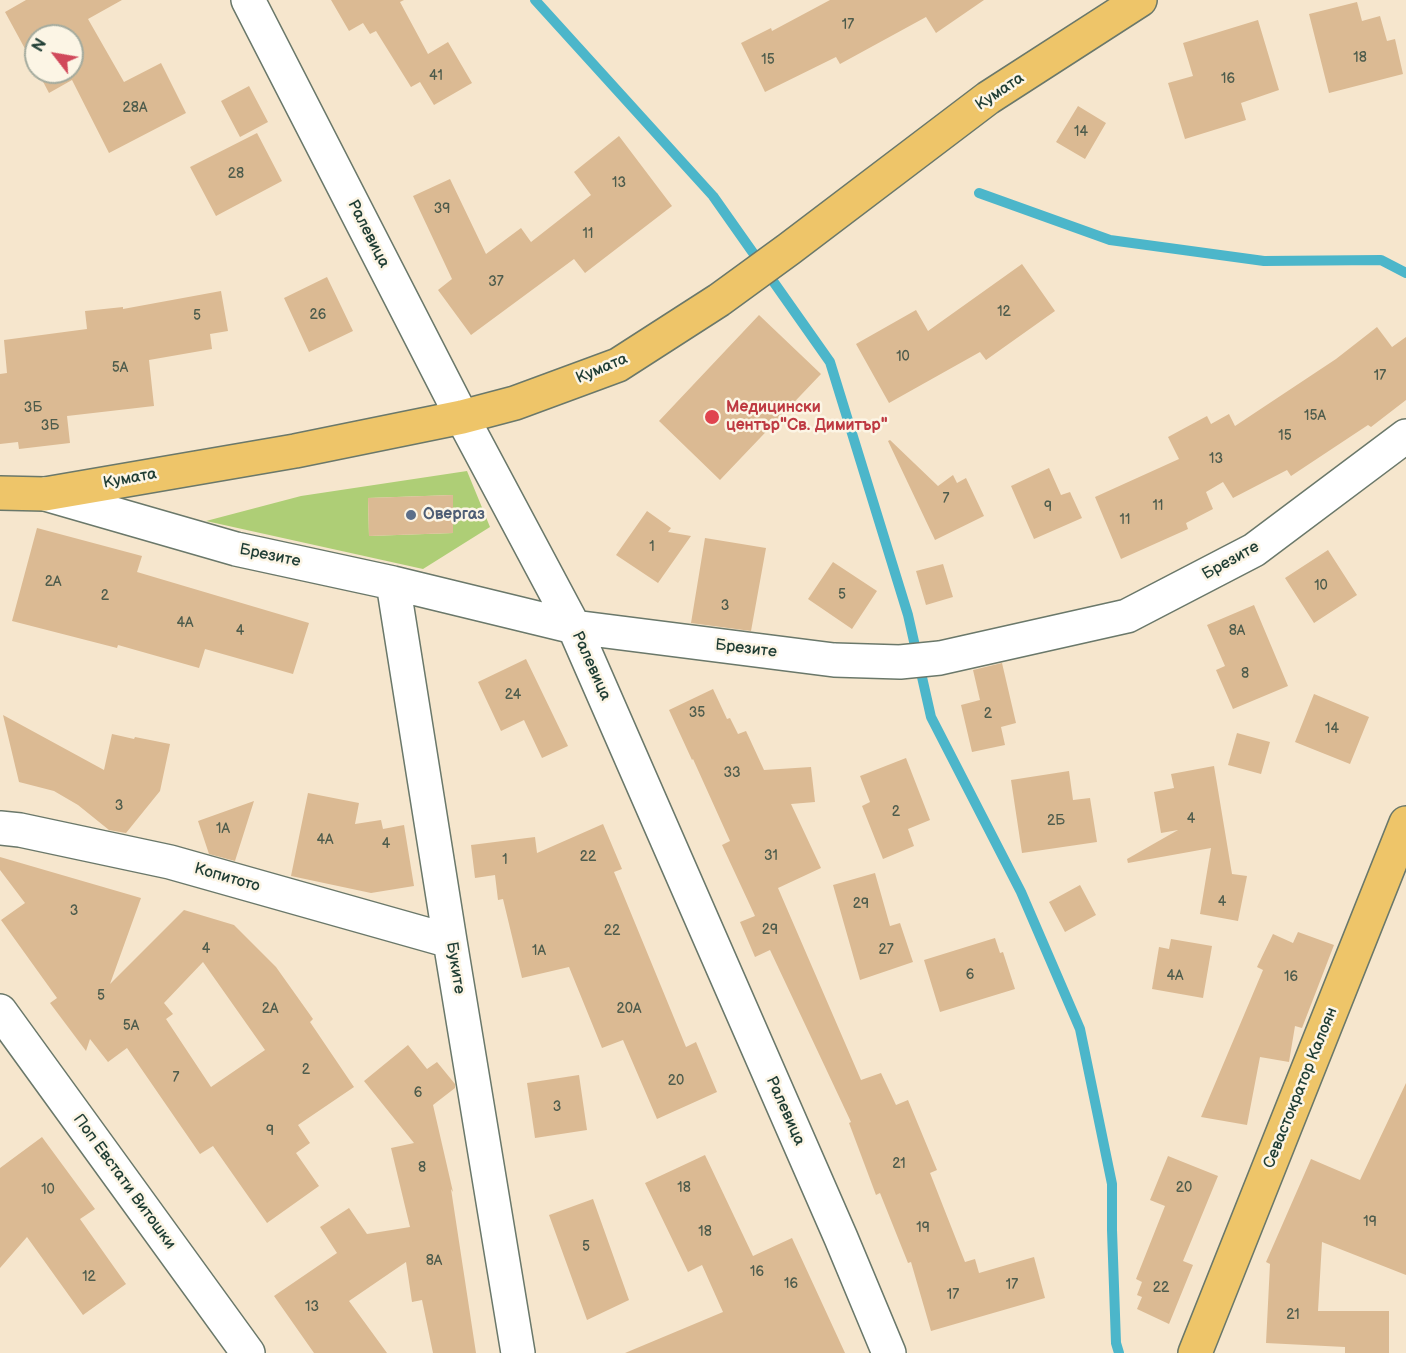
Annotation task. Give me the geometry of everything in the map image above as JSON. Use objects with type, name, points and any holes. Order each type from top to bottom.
[{"type":"main road","name":"Кумата","points":[[0,493],[45,494],[295,451],[462,417],[515,403],[618,365],[719,300],[988,98],[1140,0]]},
{"type":"main road","name":"Севастократор Калоян","points":[[1195,1353],[1406,823]]},
{"type":"street","name":"Ралевица","points":[[248,0],[462,417],[574,627],[889,1353]]},
{"type":"street","name":"Брезите","points":[[45,494],[236,549],[393,583],[574,627],[834,660],[900,662],[940,658],[1126,616],[1254,550],[1406,436]]},
{"type":"street","name":"Буките","points":[[393,583],[519,1353]]},
{"type":"street","name":"Копитото","points":[[0,828],[20,830],[170,862],[450,941]]},
{"type":"street","name":"Поп Евстати Витошки","points":[[0,1011],[248,1353]]},
{"type":"green space","points":[[467,471],[490,527],[423,569],[206,521],[301,496]],"holes":[[[453,495],[453,533],[369,536],[368,498]]]},
{"type":"building","points":[[26,0],[122,0],[88,19],[124,82],[161,63],[186,113],[109,153],[74,84],[84,84],[84,24],[24,24],[24,47],[5,12]]},
{"type":"building","points":[[331,0],[404,0],[400,2],[428,54],[448,42],[472,83],[434,105],[420,82],[411,87],[376,31],[370,34],[363,23],[349,31]]},
{"type":"building","points":[[830,0],[984,0],[936,33],[926,17],[840,64],[836,57],[765,92],[741,43],[771,28],[772,31]]},
{"type":"building","points":[[1357,2],[1362,21],[1380,16],[1387,41],[1395,39],[1403,74],[1329,93],[1309,14]]},
{"type":"building","points":[[1258,20],[1279,90],[1241,103],[1246,120],[1185,139],[1168,83],[1193,76],[1183,43]]},
{"type":"building","points":[[44,84],[65,84],[49,93]]},
{"type":"building","points":[[249,86],[268,122],[240,137],[221,101]]},
{"type":"building","points":[[1078,106],[1106,123],[1085,159],[1056,142]]},
{"type":"building","points":[[257,133],[282,181],[216,216],[190,167]]},
{"type":"building","points":[[619,136],[672,206],[585,273],[574,259],[471,335],[438,290],[452,279],[413,196],[450,179],[486,254],[521,228],[531,242],[591,195],[574,172]]},
{"type":"building","points":[[1022,264],[1055,311],[986,360],[980,352],[889,403],[856,344],[916,310],[928,331]]},
{"type":"building","points":[[327,277],[353,331],[309,352],[284,298]]},
{"type":"building","points":[[221,291],[228,331],[210,334],[212,349],[149,360],[154,406],[67,416],[70,443],[19,449],[18,442],[0,444],[0,374],[7,373],[4,340],[87,329],[85,311],[123,307],[123,309]]},
{"type":"building","points":[[759,315],[821,374],[720,480],[659,421]]},
{"type":"building","points":[[1377,327],[1392,347],[1406,337],[1406,400],[1371,427],[1368,425],[1291,476],[1287,470],[1233,498],[1223,482],[1206,492],[1213,509],[1186,523],[1188,529],[1121,559],[1095,497],[1179,459],[1168,437],[1207,416],[1211,424],[1229,414],[1235,426],[1336,359]]},
{"type":"building","points":[[890,440],[938,486],[953,475],[957,483],[966,478],[984,516],[935,540],[888,441]]},
{"type":"building","points":[[1049,468],[1061,495],[1070,492],[1082,518],[1034,539],[1011,486]]},
{"type":"building","name":"Овергаз","points":[[453,495],[453,533],[369,536],[368,498]]},
{"type":"building","points":[[647,511],[671,528],[668,532],[691,536],[658,583],[616,555]]},
{"type":"building","points":[[37,528],[142,556],[137,572],[309,623],[293,674],[205,649],[199,668],[118,645],[117,648],[12,621]]},
{"type":"building","points":[[705,538],[766,548],[751,631],[691,623]]},
{"type":"building","points":[[1328,550],[1357,595],[1314,623],[1285,578]]},
{"type":"building","points":[[833,562],[877,591],[852,629],[808,599]]},
{"type":"building","points":[[943,564],[953,597],[926,605],[916,571]]},
{"type":"building","points":[[1254,605],[1288,686],[1233,709],[1216,670],[1225,666],[1207,625]]},
{"type":"building","points":[[526,659],[568,746],[542,758],[524,720],[501,731],[478,682]]},
{"type":"building","points":[[1002,663],[1016,723],[1001,727],[1005,745],[972,752],[961,705],[980,700],[973,670]]},
{"type":"building","points":[[713,689],[727,719],[730,718],[738,734],[746,731],[764,770],[811,767],[815,802],[791,804],[821,868],[778,888],[861,1080],[881,1073],[896,1105],[908,1100],[937,1170],[930,1173],[965,1262],[975,1259],[979,1273],[1034,1257],[1045,1298],[931,1331],[911,1262],[908,1263],[880,1193],[876,1195],[849,1123],[851,1122],[770,950],[755,957],[740,922],[755,916],[722,845],[730,841],[669,710]]},
{"type":"building","points":[[1314,694],[1369,717],[1350,764],[1295,742]]},
{"type":"building","points":[[3,715],[104,770],[112,734],[170,744],[160,791],[126,833],[109,830],[78,805],[54,791],[19,782]]},
{"type":"building","points":[[1237,733],[1270,742],[1261,774],[1228,765]]},
{"type":"building","points":[[906,758],[930,820],[908,829],[914,846],[883,859],[862,806],[870,802],[860,776]]},
{"type":"building","points":[[1214,766],[1232,874],[1247,876],[1238,921],[1200,914],[1211,848],[1128,863],[1127,859],[1178,830],[1161,833],[1154,792],[1174,788],[1171,774]]},
{"type":"building","points":[[1069,771],[1073,800],[1090,798],[1097,842],[1022,853],[1011,780]]},
{"type":"building","points":[[308,793],[359,803],[355,824],[381,820],[383,829],[404,825],[414,886],[371,893],[291,876]]},
{"type":"building","points":[[254,801],[235,861],[209,854],[198,821]]},
{"type":"building","points":[[603,824],[622,869],[614,872],[686,1047],[696,1042],[717,1092],[657,1119],[623,1040],[602,1048],[569,967],[522,978],[503,899],[498,900],[495,875],[475,878],[471,845],[535,837],[537,853]]},
{"type":"building","points":[[0,857],[141,898],[110,984],[184,910],[234,925],[276,967],[313,1019],[310,1022],[354,1087],[298,1125],[310,1143],[296,1153],[319,1186],[267,1223],[213,1146],[200,1154],[127,1048],[108,1062],[90,1039],[86,1051],[50,1003],[57,998],[1,920],[25,903],[0,870]],"holes":[[[203,962],[265,1050],[211,1087],[166,1019],[173,1014],[164,1003]]]},
{"type":"building","points":[[875,873],[890,926],[900,923],[913,962],[860,980],[833,885]]},
{"type":"building","points":[[1080,885],[1096,915],[1065,932],[1049,902]]},
{"type":"building","points":[[1298,932],[1334,945],[1302,1028],[1295,1026],[1289,1062],[1260,1057],[1247,1125],[1201,1117],[1263,970],[1257,967],[1273,934],[1293,943]]},
{"type":"building","points":[[995,938],[1000,953],[1003,952],[1015,989],[940,1012],[924,960]]},
{"type":"building","points":[[1171,939],[1212,946],[1203,998],[1152,989],[1159,947],[1169,949]]},
{"type":"building","points":[[408,1045],[427,1069],[437,1062],[455,1084],[455,1088],[433,1105],[453,1192],[451,1189],[476,1353],[433,1353],[422,1300],[412,1302],[406,1262],[349,1301],[387,1353],[314,1353],[274,1296],[337,1253],[320,1227],[349,1208],[367,1234],[410,1227],[391,1148],[414,1143],[364,1081]]},
{"type":"building","points":[[579,1075],[587,1130],[535,1138],[527,1083]]},
{"type":"building","points":[[1406,1083],[1406,1275],[1322,1242],[1318,1311],[1389,1311],[1389,1353],[1345,1353],[1345,1347],[1266,1343],[1270,1264],[1266,1262],[1311,1159],[1360,1180]]},
{"type":"building","points":[[42,1137],[95,1209],[80,1219],[126,1284],[83,1315],[27,1237],[0,1268],[0,1168]]},
{"type":"building","points":[[705,1155],[753,1256],[792,1238],[845,1353],[625,1353],[723,1312],[702,1265],[688,1272],[645,1183]]},
{"type":"building","points":[[1168,1156],[1218,1176],[1183,1261],[1193,1265],[1169,1324],[1137,1309],[1142,1297],[1137,1295],[1142,1282],[1136,1279],[1165,1206],[1150,1200]]},
{"type":"building","points":[[593,1199],[629,1300],[587,1320],[549,1215]]},
{"type":"waterway","points":[[535,0],[713,196],[830,362],[908,615],[931,717],[1021,892],[1080,1029],[1112,1184],[1116,1343],[1119,1353]]},
{"type":"waterway","points":[[979,193],[1110,240],[1264,261],[1381,260],[1406,273]]},
{"type":"place","name":"Медицински център\"Св. Димитър\"","points":[[712,417]]},
{"type":"place","name":"Овергаз","points":[[411,515]]}]
